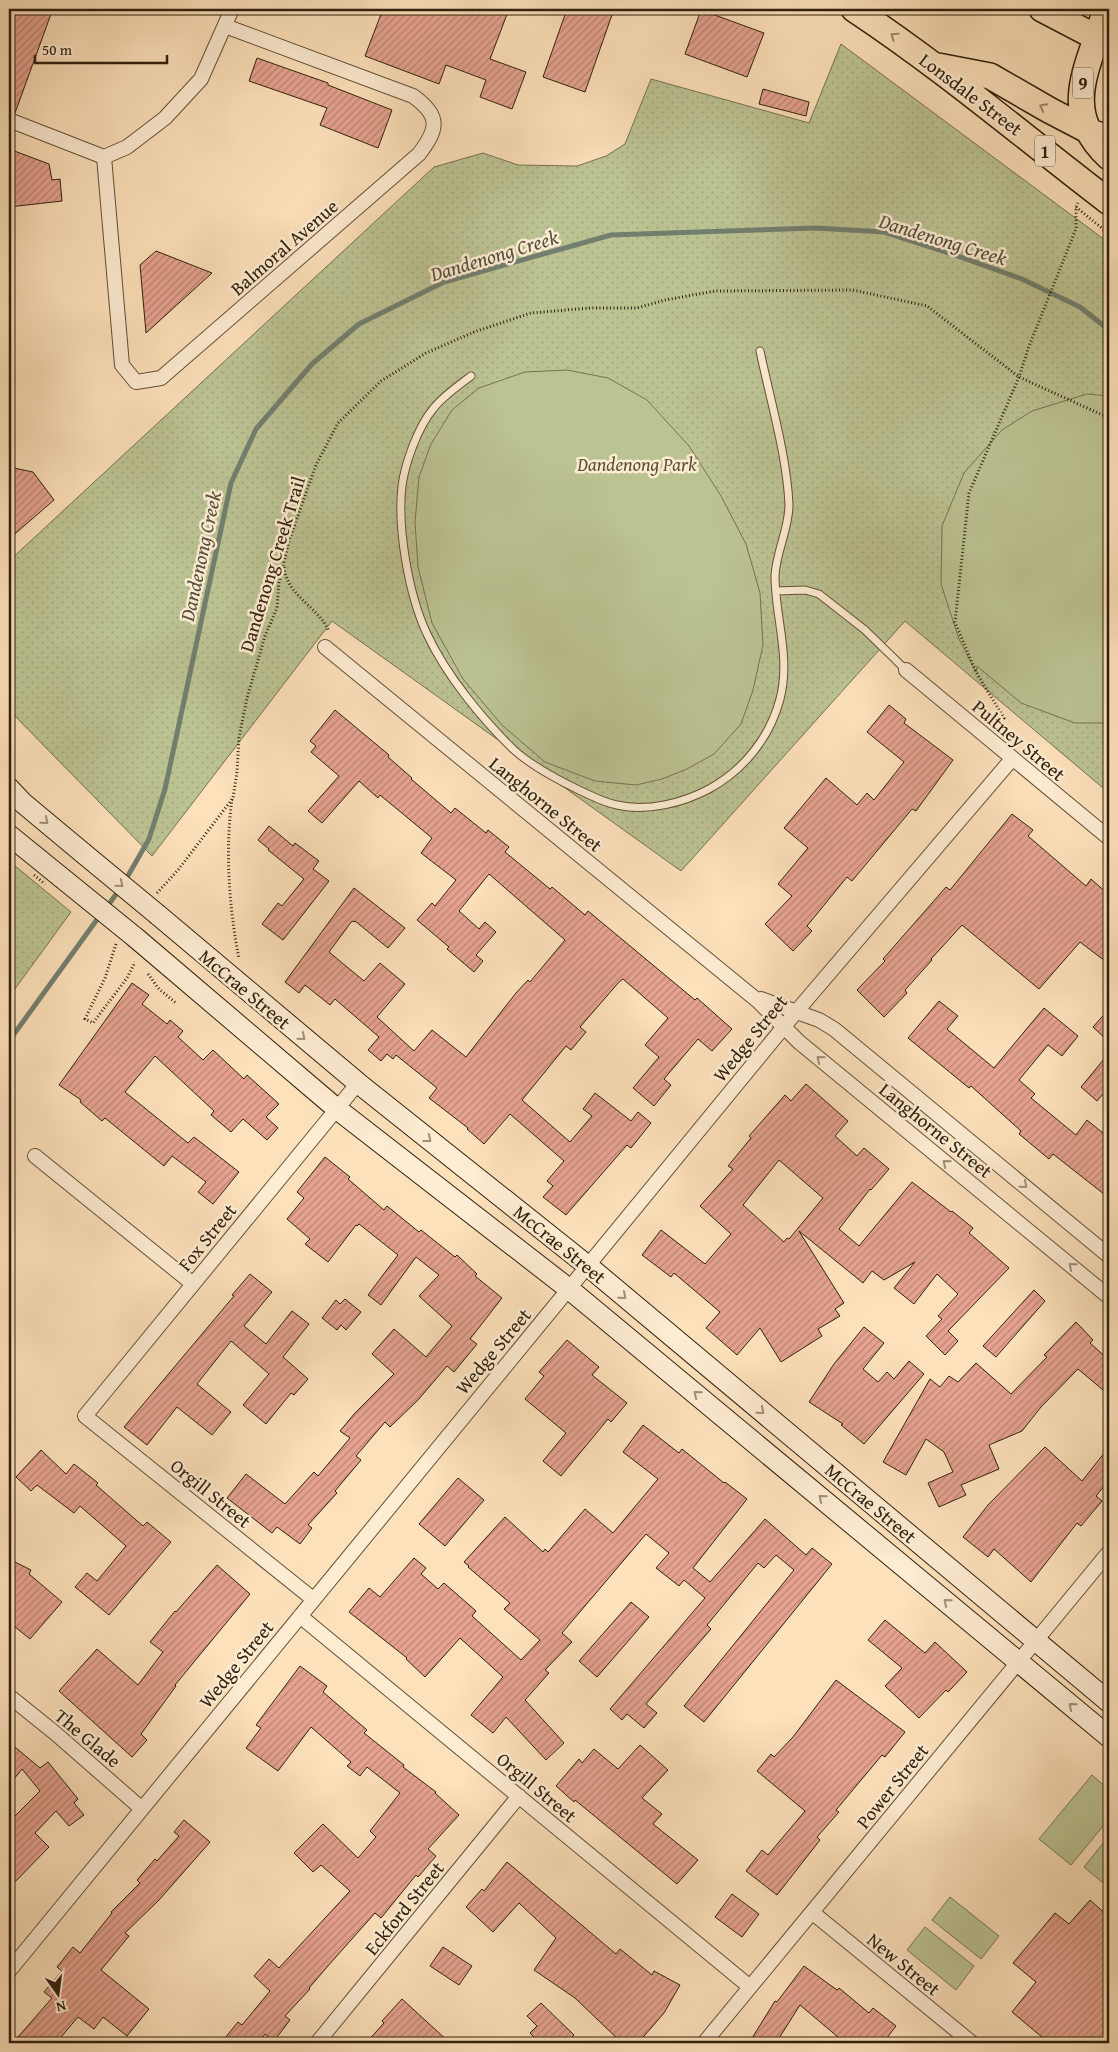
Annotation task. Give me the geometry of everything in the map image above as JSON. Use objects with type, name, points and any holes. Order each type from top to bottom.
[{"type":"highway","name":"Lonsdale Street","points":[[854,9],[997,112],[1109,202]]},
{"type":"highway","points":[[1042,9],[1104,41]]},
{"type":"highway","name":"9","points":[[1106,9],[1104,41],[1081,93],[1081,111],[1098,133],[1098,146],[1109,157]]},
{"type":"highway","points":[[933,65],[990,76],[1032,101],[1098,133]]},
{"type":"main road","name":"McCrae Street","points":[[9,788],[83,854],[156,906],[246,990],[358,1083],[588,1266],[1109,1702]]},
{"type":"main road","name":"McCrae Street","points":[[9,835],[62,878],[131,949],[569,1289],[1109,1737]]},
{"type":"street","points":[[9,120],[104,156],[127,147],[165,118],[201,79],[232,9]]},
{"type":"street","name":"Balmoral Avenue","points":[[104,156],[122,365],[136,382],[161,378],[419,154],[432,137],[434,120],[426,106],[413,96],[225,26]]},
{"type":"street","name":"Langhorne Street","points":[[326,647],[743,989],[799,1042],[1109,1297]]},
{"type":"street","name":"Pultney Street","points":[[906,670],[1109,838]]},
{"type":"street","name":"Wedge Street","points":[[9,1972],[796,1012],[1012,758]]},
{"type":"street","name":"Langhorne Street","points":[[743,989],[773,1005],[819,1020],[834,1029],[1109,1256]]},
{"type":"street","name":"Fox Street","points":[[85,1416],[358,1083]]},
{"type":"street","points":[[36,1156],[193,1284]]},
{"type":"street","name":"Orgill Street","points":[[85,1416],[313,1599]]},
{"type":"street","name":"Power Street","points":[[704,2043],[1109,1552]]},
{"type":"street","name":"Orgill Street","points":[[300,1616],[750,1986]]},
{"type":"street","name":"The Glade","points":[[9,1696],[55,1733],[142,1809]]},
{"type":"street","name":"Eckford Street","points":[[317,2043],[519,1796]]},
{"type":"street","name":"New Street","points":[[813,1913],[972,2043]]},
{"type":"lane","points":[[471,376],[432,409],[410,455],[402,486],[402,527],[409,572],[416,607],[427,635],[452,678],[471,702],[514,750],[535,766],[567,785],[616,805],[638,807],[662,805],[698,795],[735,772],[750,757],[762,739],[781,698],[784,654],[775,576],[777,558],[789,508],[783,460],[760,351]]},
{"type":"lane","points":[[776,591],[805,590],[819,594],[865,630],[906,670]]},
{"type":"path","points":[[1076,207],[1109,234]]},
{"type":"path","points":[[988,738],[1004,718],[976,672],[955,622],[969,493],[1019,377],[1028,349],[1076,229]]},
{"type":"path","name":"Dandenong Creek Trail","points":[[156,906],[178,870],[232,798],[242,720],[265,636],[277,608],[283,562],[316,465],[338,423],[381,381],[426,353],[474,332],[531,314],[590,308],[637,308],[665,300],[714,291],[853,290],[927,306],[1019,377],[1109,418]]},
{"type":"path","points":[[283,562],[286,577],[295,592],[325,621],[338,658]]},
{"type":"path","points":[[232,798],[230,837],[231,911],[246,990]]},
{"type":"path","points":[[115,946],[131,949],[134,968],[93,1024],[85,1019],[105,978],[115,946]]},
{"type":"path","points":[[131,949],[140,965]]},
{"type":"path","points":[[145,971],[159,989],[176,1004]]},
{"type":"green space","name":"Dandenong Park","points":[[841,44],[1109,243],[1109,793],[905,621],[681,871],[332,621],[152,856],[9,710],[9,561],[434,167],[483,153],[518,165],[577,166],[606,156],[625,144],[651,79],[809,123]]},
{"type":"green space","points":[[567,370],[608,378],[647,400],[689,446],[721,496],[746,544],[760,593],[763,645],[753,690],[741,724],[714,754],[687,769],[662,779],[636,785],[595,781],[545,762],[502,725],[463,679],[432,623],[418,567],[415,522],[419,477],[431,444],[452,410],[479,388],[525,372]]},
{"type":"green space","points":[[1087,394],[1109,396],[1109,723],[1075,723],[1021,703],[977,666],[976,672],[959,639],[941,584],[942,526],[964,473],[1002,430],[1032,411]]},
{"type":"green space","points":[[9,861],[71,912],[9,997]]},
{"type":"green space","points":[[1092,1775],[1109,1790],[1109,1819],[1071,1865],[1039,1839]]},
{"type":"green space","points":[[1109,1836],[1109,1888],[1084,1867]]},
{"type":"green space","points":[[950,1897],[999,1936],[981,1959],[932,1920]]},
{"type":"green space","points":[[925,1927],[974,1966],[956,1990],[907,1950]]},
{"type":"building","points":[[9,9],[38,9],[51,14],[15,113],[9,111]]},
{"type":"building","points":[[383,9],[509,9],[490,59],[526,72],[512,109],[480,97],[486,80],[446,65],[439,84],[365,56]]},
{"type":"building","points":[[567,9],[614,9],[585,92],[543,77]]},
{"type":"building","points":[[701,10],[764,33],[747,77],[685,54]]},
{"type":"building","points":[[257,58],[328,83],[328,85],[392,110],[378,148],[320,125],[327,108],[249,81]]},
{"type":"building","points":[[763,89],[809,102],[806,116],[759,104]]},
{"type":"building","points":[[9,149],[49,164],[52,180],[60,179],[62,201],[9,207]]},
{"type":"building","points":[[156,251],[212,273],[146,333],[140,265]]},
{"type":"building","points":[[9,467],[33,472],[54,500],[9,539]]},
{"type":"building","points":[[889,705],[906,719],[904,723],[953,760],[916,811],[912,809],[852,881],[847,877],[807,926],[812,931],[793,951],[765,924],[792,896],[778,884],[808,848],[784,828],[826,778],[857,805],[867,793],[874,800],[904,762],[867,732]]},
{"type":"building","points":[[335,710],[389,755],[388,757],[411,779],[451,813],[455,808],[486,833],[488,830],[509,847],[505,852],[550,889],[552,887],[585,915],[588,911],[695,1000],[697,998],[732,1029],[712,1051],[698,1039],[664,1079],[671,1085],[654,1106],[633,1088],[659,1057],[645,1045],[668,1018],[623,979],[619,982],[580,1027],[586,1032],[571,1050],[566,1046],[522,1100],[570,1142],[592,1116],[583,1109],[595,1093],[631,1121],[638,1112],[651,1123],[631,1148],[627,1145],[566,1215],[543,1197],[553,1186],[547,1181],[564,1161],[510,1114],[484,1144],[468,1128],[429,1098],[437,1088],[396,1055],[393,1059],[387,1054],[381,1061],[368,1050],[379,1037],[335,999],[330,1005],[305,985],[299,993],[285,982],[354,888],[405,928],[388,948],[355,921],[352,921],[329,952],[364,981],[380,963],[405,984],[377,1017],[414,1051],[432,1030],[466,1057],[516,993],[528,980],[530,982],[565,940],[489,874],[459,911],[479,929],[485,922],[496,932],[476,955],[483,961],[474,972],[447,949],[449,947],[417,920],[432,903],[435,906],[456,880],[421,853],[432,838],[380,795],[378,798],[359,781],[322,823],[308,811],[339,776],[311,752],[316,746],[310,741]]},
{"type":"building","points":[[1012,814],[1033,830],[1028,836],[1086,886],[1091,879],[1109,895],[1109,964],[1080,942],[1039,989],[962,925],[905,990],[907,993],[884,1017],[857,990],[885,961],[883,959],[946,887],[950,890]]},
{"type":"building","points":[[269,826],[293,846],[295,843],[319,861],[313,869],[329,881],[283,940],[262,924],[278,903],[282,906],[304,879],[258,840]]},
{"type":"building","points":[[132,983],[149,995],[142,1004],[167,1024],[170,1020],[183,1031],[178,1037],[203,1060],[213,1050],[244,1079],[247,1075],[279,1104],[266,1117],[278,1128],[267,1140],[243,1119],[231,1132],[211,1115],[214,1111],[155,1056],[125,1092],[188,1143],[194,1137],[239,1172],[213,1204],[198,1192],[206,1182],[172,1156],[164,1166],[105,1118],[102,1121],[80,1102],[81,1100],[59,1085]]},
{"type":"building","points":[[939,1001],[958,1016],[947,1029],[994,1068],[1044,1008],[1078,1036],[1062,1056],[1048,1045],[1019,1080],[1035,1094],[1031,1098],[1076,1135],[1087,1120],[1109,1138],[1109,1198],[1053,1154],[1049,1159],[1019,1134],[1021,1131],[971,1086],[969,1088],[908,1038]]},
{"type":"building","points":[[1109,1009],[1109,1042],[1093,1027]]},
{"type":"building","points":[[1109,1053],[1109,1087],[1097,1101],[1081,1087]]},
{"type":"building","points":[[806,1084],[848,1121],[835,1136],[857,1156],[864,1148],[889,1169],[870,1189],[839,1229],[859,1246],[912,1182],[973,1228],[969,1233],[1009,1268],[948,1331],[958,1341],[945,1355],[926,1336],[942,1319],[938,1316],[958,1294],[937,1274],[914,1304],[894,1288],[915,1262],[884,1280],[872,1271],[863,1283],[799,1231],[844,1303],[835,1309],[840,1316],[818,1329],[822,1336],[781,1362],[760,1328],[737,1355],[706,1328],[720,1312],[674,1273],[671,1277],[642,1255],[661,1230],[705,1264],[731,1234],[700,1206],[733,1169],[728,1166],[751,1138],[749,1136],[785,1095],[791,1101]],"holes":[[[779,1160],[823,1198],[789,1239],[787,1238],[784,1242],[743,1205]]]},
{"type":"building","points":[[325,1157],[350,1177],[348,1179],[384,1210],[387,1206],[419,1232],[421,1230],[455,1257],[457,1255],[477,1274],[475,1276],[502,1298],[470,1339],[477,1344],[454,1372],[447,1366],[418,1400],[390,1427],[385,1422],[356,1456],[361,1460],[335,1491],[337,1493],[308,1525],[312,1528],[300,1544],[277,1527],[272,1533],[227,1498],[246,1474],[285,1504],[314,1472],[318,1476],[350,1438],[340,1431],[394,1374],[372,1354],[394,1329],[426,1357],[452,1326],[419,1296],[439,1275],[416,1257],[381,1305],[368,1295],[398,1255],[359,1224],[356,1225],[328,1262],[305,1244],[310,1239],[287,1219],[304,1198],[297,1192]]},
{"type":"building","points":[[250,1274],[272,1292],[244,1326],[266,1344],[292,1311],[309,1324],[283,1357],[308,1379],[294,1395],[291,1393],[266,1424],[243,1405],[269,1374],[231,1341],[197,1384],[231,1412],[212,1435],[177,1407],[147,1445],[124,1427],[234,1296],[232,1295]]},
{"type":"building","points":[[1034,1290],[1045,1301],[996,1357],[983,1346]]},
{"type":"building","points":[[345,1299],[361,1312],[346,1330],[341,1325],[337,1330],[322,1318],[336,1300],[340,1304]]},
{"type":"building","points":[[1076,1322],[1093,1340],[1090,1343],[1109,1360],[1109,1395],[1078,1369],[1041,1407],[1022,1431],[989,1445],[999,1469],[961,1485],[966,1495],[939,1507],[928,1483],[953,1472],[944,1452],[926,1439],[906,1475],[883,1462],[930,1379],[940,1387],[949,1376],[958,1382],[976,1363],[1011,1394],[1047,1357],[1044,1355]]},
{"type":"building","points":[[864,1327],[884,1343],[863,1369],[878,1382],[887,1372],[894,1379],[909,1361],[924,1374],[864,1444],[841,1425],[843,1424],[809,1402],[834,1364]]},
{"type":"building","points":[[567,1340],[599,1367],[592,1375],[627,1403],[611,1422],[608,1419],[561,1476],[543,1461],[566,1433],[525,1399],[544,1376],[539,1372]]},
{"type":"building","points":[[643,1425],[679,1453],[682,1449],[747,1499],[693,1568],[710,1582],[765,1519],[806,1555],[812,1548],[832,1564],[704,1722],[684,1706],[794,1570],[776,1555],[764,1568],[758,1563],[707,1625],[711,1629],[646,1704],[657,1713],[644,1728],[627,1714],[622,1720],[610,1709],[705,1598],[684,1580],[679,1586],[656,1568],[669,1553],[646,1534],[562,1633],[572,1642],[545,1670],[549,1673],[525,1700],[564,1743],[546,1760],[506,1717],[493,1733],[471,1715],[503,1677],[460,1638],[425,1677],[407,1658],[349,1612],[369,1588],[380,1597],[414,1558],[426,1568],[421,1574],[438,1589],[444,1583],[476,1611],[472,1616],[521,1660],[540,1640],[504,1609],[510,1603],[464,1562],[505,1517],[543,1552],[545,1549],[548,1552],[585,1509],[613,1533],[658,1479],[623,1452]]},
{"type":"building","points":[[1045,1447],[1082,1481],[1109,1447],[1109,1480],[1096,1496],[1102,1501],[1081,1526],[1077,1523],[1031,1582],[994,1549],[988,1557],[963,1537],[988,1505]]},
{"type":"building","points":[[41,1450],[66,1474],[74,1464],[98,1483],[96,1485],[143,1526],[147,1522],[171,1542],[109,1615],[75,1587],[87,1573],[97,1581],[126,1546],[80,1506],[74,1513],[37,1485],[31,1491],[16,1477]]},
{"type":"building","points":[[458,1478],[484,1500],[445,1546],[419,1524]]},
{"type":"building","points":[[9,1559],[31,1570],[29,1574],[62,1602],[30,1639],[9,1622]]},
{"type":"building","points":[[217,1565],[250,1594],[175,1685],[141,1734],[147,1740],[132,1757],[59,1691],[97,1649],[138,1685],[163,1652],[150,1642]]},
{"type":"building","points":[[631,1602],[649,1617],[597,1677],[579,1661]]},
{"type":"building","points":[[885,1620],[925,1653],[935,1642],[967,1672],[948,1692],[946,1690],[919,1718],[885,1686],[902,1668],[868,1640]]},
{"type":"building","points":[[300,1666],[327,1686],[323,1692],[367,1730],[364,1733],[404,1765],[403,1767],[436,1792],[459,1815],[428,1849],[436,1856],[418,1877],[416,1875],[381,1918],[375,1913],[327,1967],[285,2016],[290,2020],[274,2041],[265,2034],[258,2043],[221,2043],[238,2022],[242,2025],[270,1991],[254,1976],[269,1959],[279,1968],[350,1891],[321,1865],[313,1872],[294,1853],[323,1824],[358,1858],[376,1837],[370,1831],[400,1793],[367,1767],[360,1776],[347,1766],[351,1762],[311,1727],[278,1771],[246,1748],[261,1728],[256,1725]]},
{"type":"building","points":[[836,1680],[905,1732],[885,1757],[882,1755],[836,1810],[839,1812],[817,1837],[820,1840],[777,1895],[746,1871],[762,1850],[768,1855],[805,1811],[757,1771],[771,1754],[774,1757],[793,1737]]},
{"type":"building","points":[[9,1742],[40,1768],[48,1762],[78,1799],[74,1803],[84,1815],[69,1826],[56,1811],[35,1833],[49,1847],[9,1888],[9,1822],[40,1791],[22,1769],[9,1785]]},
{"type":"building","points":[[640,1745],[668,1770],[642,1798],[662,1814],[653,1824],[698,1860],[677,1884],[556,1786],[579,1759],[582,1763],[594,1749],[618,1769]]},
{"type":"building","points":[[184,1820],[210,1842],[159,1900],[125,1933],[129,1936],[101,1970],[149,2009],[127,2036],[103,2017],[94,2029],[78,2017],[56,2043],[26,2043],[18,2037],[52,1998],[44,1992],[62,1971],[57,1967],[73,1947],[80,1953],[111,1912],[140,1883],[137,1880],[179,1836],[174,1832]]},
{"type":"building","points":[[507,1862],[616,1954],[620,1949],[652,1975],[654,1971],[680,1985],[664,2013],[638,2043],[622,2043],[575,1998],[534,1970],[556,1938],[519,1903],[493,1932],[466,1907],[482,1889],[484,1891]]},
{"type":"building","points":[[732,1894],[759,1914],[742,1937],[715,1917]]},
{"type":"building","points":[[1090,1900],[1109,1917],[1109,2043],[1049,2043],[1012,2012],[1036,1982],[1013,1963],[1055,1913],[1069,1924]]},
{"type":"building","points":[[443,1947],[472,1966],[459,1985],[430,1966]]},
{"type":"building","points":[[804,1966],[837,1990],[839,1988],[869,2013],[873,2008],[896,2026],[883,2043],[845,2043],[800,2005],[776,2043],[749,2043],[775,2001],[777,2002]]},
{"type":"building","points":[[402,1999],[450,2043],[366,2043],[384,2023],[382,2021]]},
{"type":"building","points":[[541,2003],[574,2035],[566,2043],[540,2043],[530,2033],[537,2026],[527,2016]]},
{"type":"waterway","name":"Dandenong Creek","points":[[125,881],[149,839],[165,789],[231,483],[256,429],[312,364],[359,324],[444,282],[611,235],[816,228],[884,232],[952,254],[1022,279],[1080,307],[1109,330]]},
{"type":"waterway","name":"Dandenong Creek","points":[[107,907],[119,890]]},
{"type":"waterway","name":"Dandenong Creek","points":[[9,1041],[101,914]]}]
